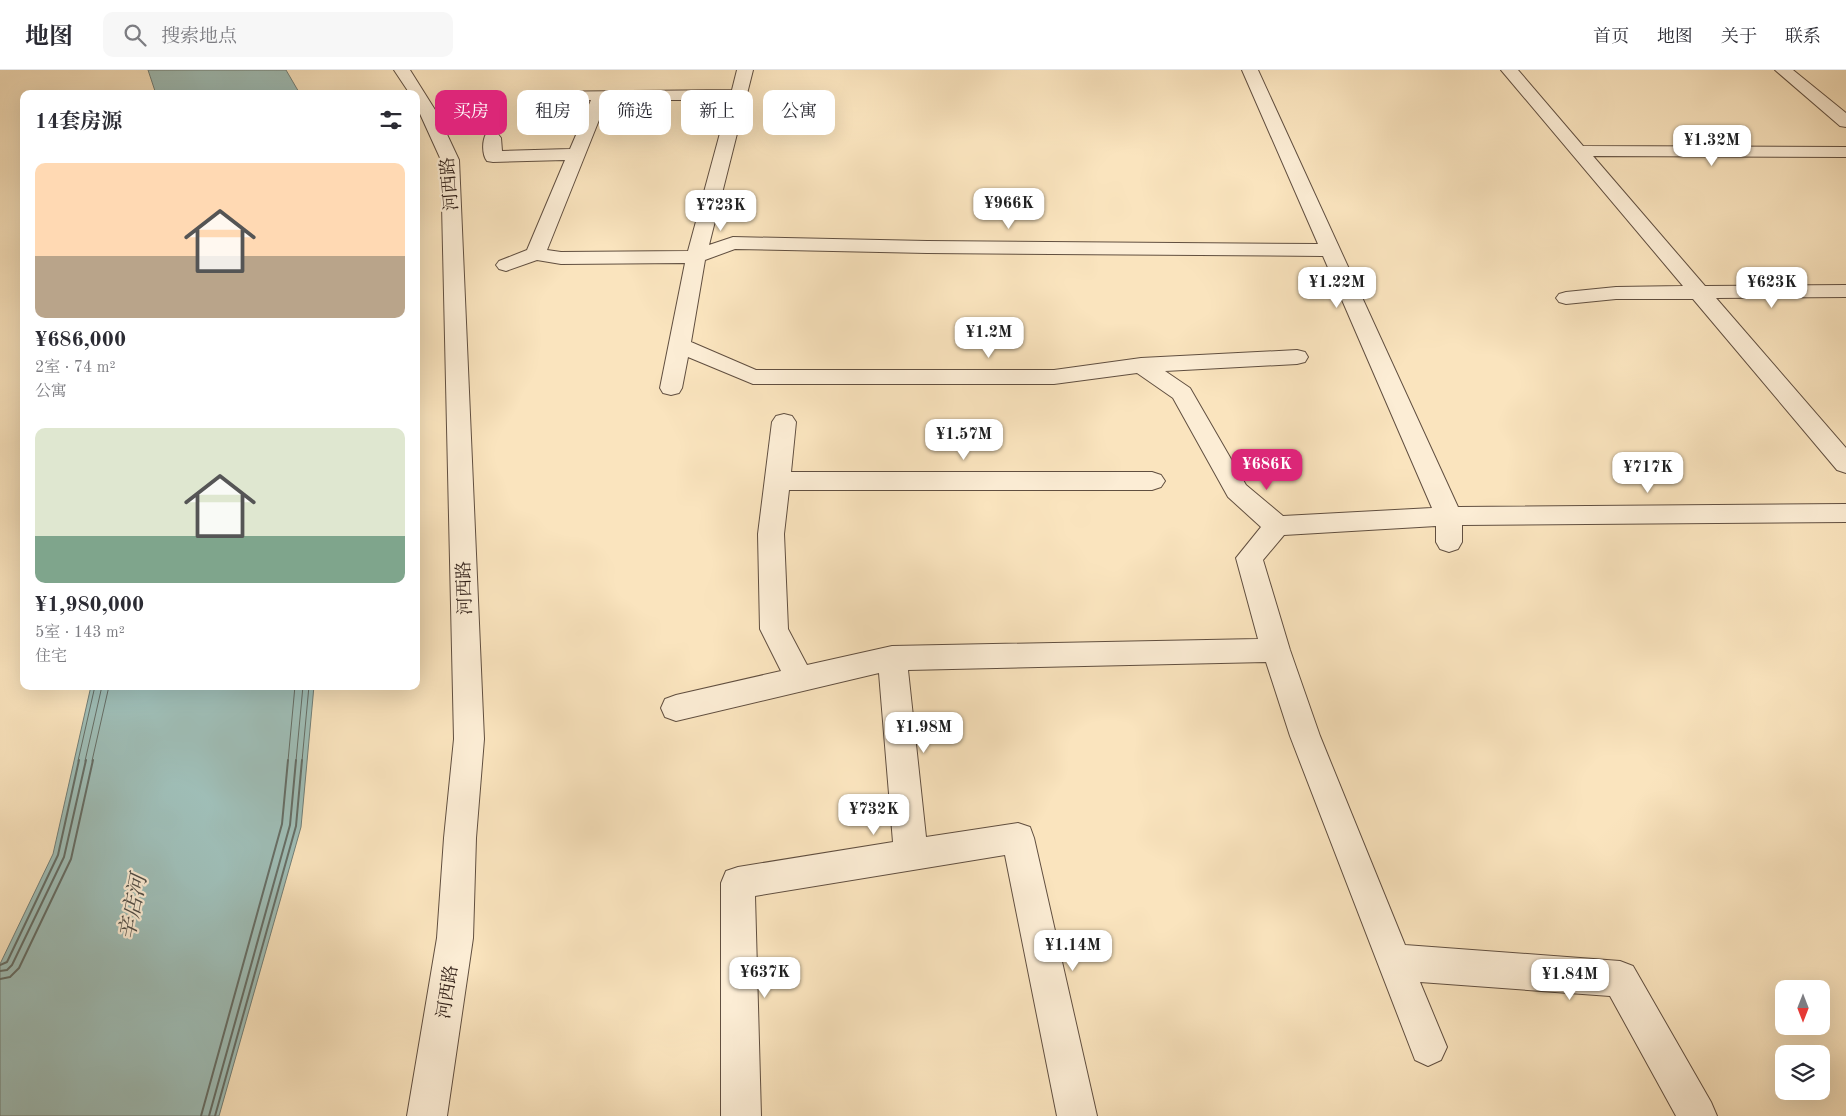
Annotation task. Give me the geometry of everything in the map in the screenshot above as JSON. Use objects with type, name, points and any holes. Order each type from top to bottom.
[{"type":"street","name":"河西路","points":[[402,70],[416,90]]},
{"type":"street","points":[[740,90],[745,70]]},
{"type":"street","points":[[1250,70],[1449,516],[1449,542]]},
{"type":"street","points":[[1509,70],[1846,464]]},
{"type":"street","points":[[1783,70],[1846,122]]},
{"type":"street","name":"河西路","points":[[420,95],[441,136],[450,160],[469,739],[460,838],[455,938],[426,1116]]},
{"type":"street","points":[[535,254],[599,100]]},
{"type":"street","points":[[671,388],[696,257],[728,135]]},
{"type":"street","points":[[492,138],[493,158],[576,154]]},
{"type":"street","points":[[1578,150],[1846,152]]},
{"type":"street","points":[[506,265],[535,254],[561,258],[696,257],[734,243],[928,247],[1330,250]]},
{"type":"street","points":[[1566,298],[1616,293],[1846,291]]},
{"type":"street","points":[[679,345],[753,377],[1054,377],[1141,365],[1297,357]]},
{"type":"street","points":[[1141,365],[1182,393],[1237,492],[1277,526],[1449,516],[1846,513]]},
{"type":"street","points":[[784,422],[771,534],[774,629],[800,680]]},
{"type":"street","points":[[777,481],[1152,481]]},
{"type":"street","points":[[1277,526],[1249,558],[1276,650],[1305,736],[1428,1047]]},
{"type":"street","points":[[676,708],[892,658],[1276,650]]},
{"type":"street","points":[[892,658],[911,855]]},
{"type":"street","points":[[741,1116],[738,883],[1018,838],[1077,1116]]},
{"type":"street","points":[[1394,962],[1620,979],[1697,1116]]},
{"type":"water","points":[[148,70],[286,70],[298,90],[155,90]]},
{"type":"water","name":"辛店河","points":[[90,690],[314,690],[301,827],[219,1116],[0,1116],[0,964],[53,854]]}]
